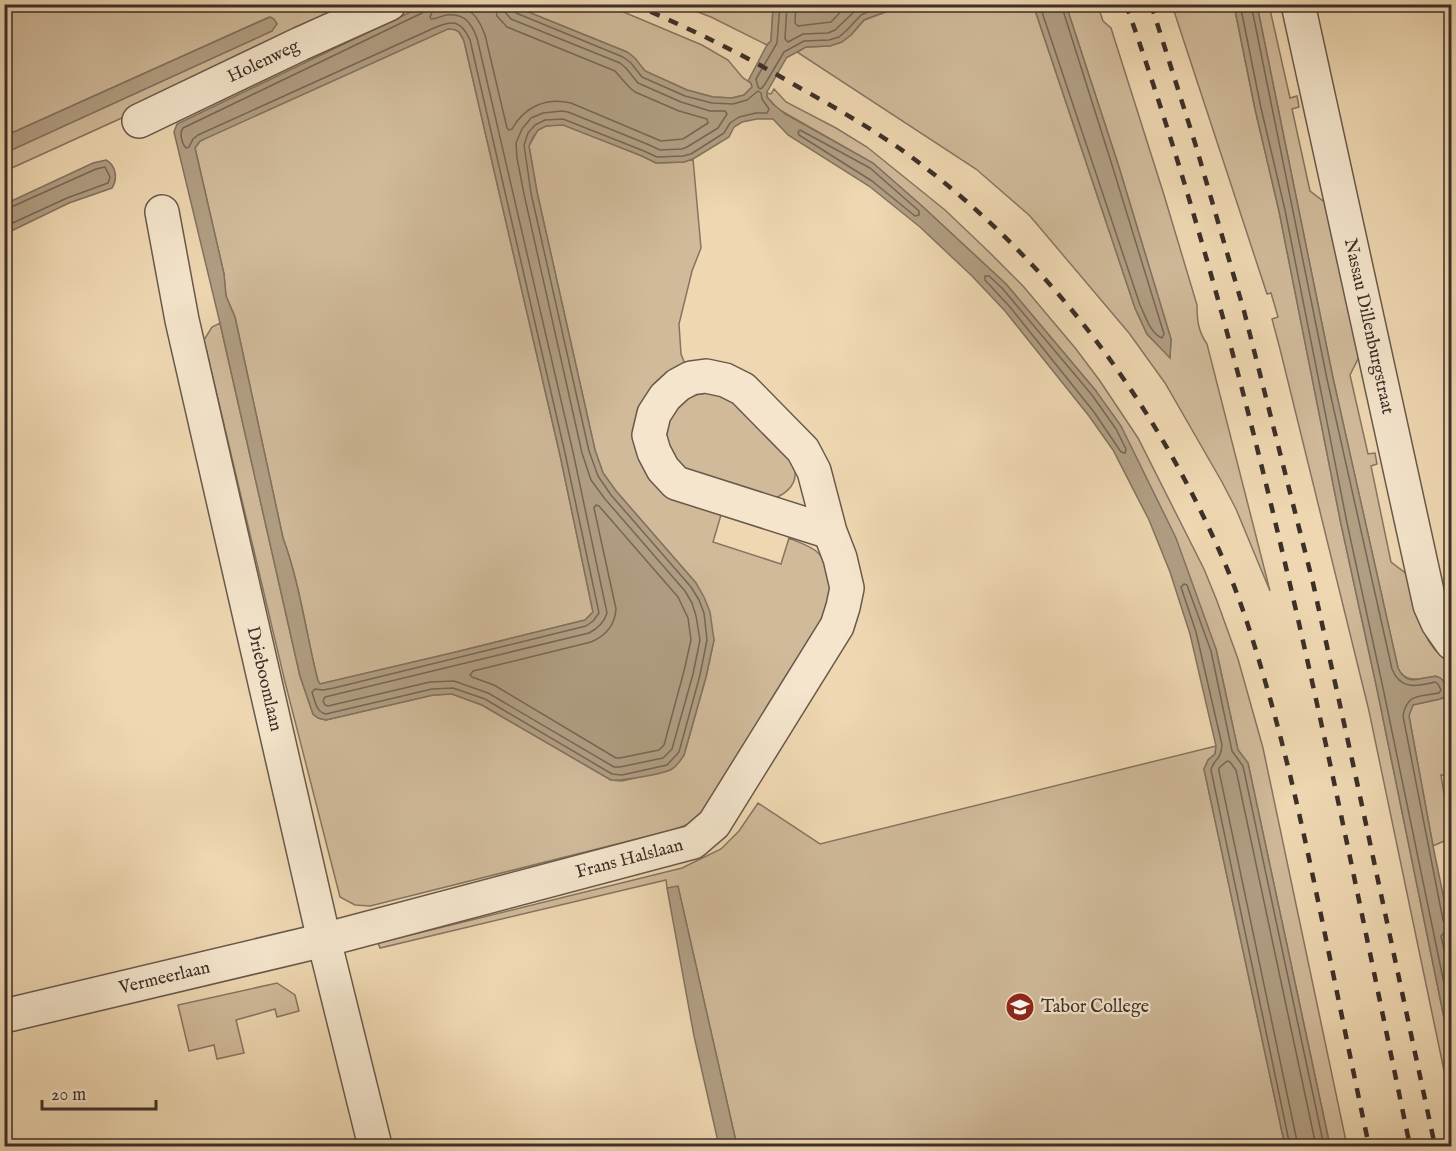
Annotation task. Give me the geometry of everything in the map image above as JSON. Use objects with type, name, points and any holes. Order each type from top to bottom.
[{"type":"street","name":"Holenweg","points":[[139,121],[389,4]]},
{"type":"street","name":"Nassau Dillenburgstraat","points":[[1298,4],[1430,605],[1438,623],[1452,643]]},
{"type":"street","name":"Drieboomlaan","points":[[162,212],[182,320],[324,940],[375,1146]]},
{"type":"street","name":"Frans Halslaan","points":[[324,940],[693,842],[714,824],[837,626],[846,588],[840,558],[830,532],[814,471],[803,450],[743,389],[724,380],[706,376],[692,378],[678,385],[664,397],[654,414],[649,435],[654,452],[663,469],[676,483],[830,532]]},
{"type":"street","name":"Vermeerlaan","points":[[5,1016],[324,940]]},
{"type":"shaded area","points":[[1027,4],[1035,10],[1135,308],[1147,334],[1170,357],[1171,339],[1118,164],[1066,5],[1099,5],[1103,21],[1111,28],[1197,305],[1199,325],[1207,344],[1270,591],[1236,509],[1165,383],[1129,333],[1030,216],[976,169],[797,52],[805,47],[830,46],[851,35],[864,20],[904,5]]},
{"type":"shaded area","points":[[5,5],[363,5],[5,171],[4,153],[272,31],[269,17],[5,136]]},
{"type":"shaded area","points":[[444,5],[464,41],[560,455],[593,612],[585,620],[320,684],[294,573],[283,538],[235,317],[226,296],[224,274],[195,148],[200,141]]},
{"type":"shaded area","points":[[511,5],[607,5],[702,45],[728,60],[743,78],[751,83],[752,87],[744,95],[732,98],[713,97],[687,90],[645,71],[627,52]]},
{"type":"shaded area","points":[[680,5],[775,5],[771,41],[767,45],[711,17]]},
{"type":"shaded area","points":[[1172,5],[1234,5],[1279,211],[1341,524],[1451,1052],[1451,1104],[1369,711],[1272,319],[1278,317],[1271,293],[1267,294]]},
{"type":"shaded area","points":[[1257,5],[1269,5],[1290,98],[1297,96],[1299,107],[1292,109],[1310,191],[1327,204],[1360,355],[1350,375],[1368,454],[1375,453],[1377,464],[1371,466],[1391,562],[1408,575],[1421,624],[1428,640],[1435,650],[1451,664],[1451,777],[1441,775],[1451,838],[1433,846],[1409,716],[1412,705],[1446,697],[1447,693],[1436,676],[1409,678],[1398,668],[1333,378]]},
{"type":"shaded area","points":[[774,89],[786,102],[867,147],[945,210],[987,250],[1023,286],[1076,349],[1138,438],[1204,569],[1238,659],[1263,748],[1347,1146],[1330,1146],[1248,763],[1238,750],[1216,649],[1096,391],[1006,284],[873,163],[778,109],[767,97],[767,93],[771,94]]},
{"type":"shaded area","points":[[563,124],[656,163],[684,162],[693,159],[701,248],[692,271],[679,324],[681,354],[685,364],[643,405],[697,505],[721,515],[713,542],[781,564],[789,538],[810,547],[821,556],[827,569],[830,584],[828,606],[709,807],[694,822],[673,830],[370,906],[355,905],[340,897],[285,682],[204,340],[212,327],[220,323],[300,676],[313,714],[326,720],[433,695],[452,694],[482,705],[611,780],[622,781],[670,770],[684,755],[714,640],[696,583],[616,491],[603,473],[595,450],[537,192],[529,146],[538,130],[546,126]]},
{"type":"shaded area","points":[[706,393],[732,399],[790,457],[795,467],[795,477],[788,490],[768,500],[678,466],[668,442],[667,430],[672,414],[683,402]]},
{"type":"shaded area","name":"Tabor College","points":[[1216,746],[1215,754],[1208,760],[1204,769],[1285,1146],[737,1146],[678,887],[667,888],[666,880],[380,948],[378,943],[682,868],[721,849],[739,831],[758,803],[820,844]]},
{"type":"shaded area","points":[[277,983],[295,995],[299,1011],[277,1017],[275,1009],[236,1020],[244,1053],[217,1059],[214,1045],[189,1051],[178,1005]]},
{"type":"water","points":[[425,5],[511,5],[627,52],[645,71],[687,90],[713,97],[732,98],[744,95],[752,87],[748,81],[771,41],[775,5],[904,5],[864,20],[842,42],[830,46],[806,47],[787,57],[767,92],[767,97],[785,114],[873,163],[1006,284],[1096,391],[1121,426],[1176,538],[1216,649],[1238,750],[1248,763],[1330,1146],[1285,1146],[1204,769],[1208,760],[1215,754],[1216,746],[1190,634],[1170,572],[1149,520],[1113,450],[1089,416],[1005,311],[920,227],[869,186],[788,135],[773,119],[742,122],[734,127],[729,137],[684,162],[656,163],[563,125],[546,126],[538,130],[533,137],[529,146],[537,192],[595,450],[603,473],[696,583],[710,612],[714,640],[706,677],[684,755],[680,761],[672,769],[660,773],[611,780],[482,705],[452,694],[433,695],[326,720],[313,714],[300,676],[174,132],[177,124]],"holes":[[[448,29],[458,32],[464,41],[560,455],[593,612],[585,620],[320,684],[294,573],[283,538],[235,317],[226,296],[224,274],[195,148],[200,141]]]},
{"type":"water","points":[[1027,5],[1066,5],[1118,164],[1171,339],[1170,358],[1147,334],[1135,308],[1035,10]]},
{"type":"water","points":[[1234,5],[1257,5],[1333,378],[1398,668],[1403,676],[1409,679],[1434,676],[1440,678],[1447,691],[1446,696],[1440,699],[1413,705],[1409,716],[1451,933],[1451,1052],[1341,524],[1279,211]]},
{"type":"water","points":[[270,17],[277,24],[272,31],[5,153],[5,136]]},
{"type":"water","points":[[106,160],[112,165],[115,173],[112,188],[69,203],[5,234],[5,204],[93,163]]},
{"type":"water","points":[[678,886],[737,1146],[719,1146],[694,1036],[667,888]]},
{"type":"railway","points":[[632,4],[780,76],[899,148],[953,190],[1004,236],[1052,286],[1095,339],[1135,395],[1171,454],[1203,515],[1231,578],[1253,642],[1279,730],[1297,803],[1369,1146]]},
{"type":"railway","points":[[1126,4],[1172,144],[1214,285],[1252,427],[1319,714],[1410,1146]]},
{"type":"railway","points":[[1151,4],[1195,143],[1244,311],[1313,583],[1435,1146]]},
{"type":"place","name":"Tabor College","points":[[1020,1007]]}]
